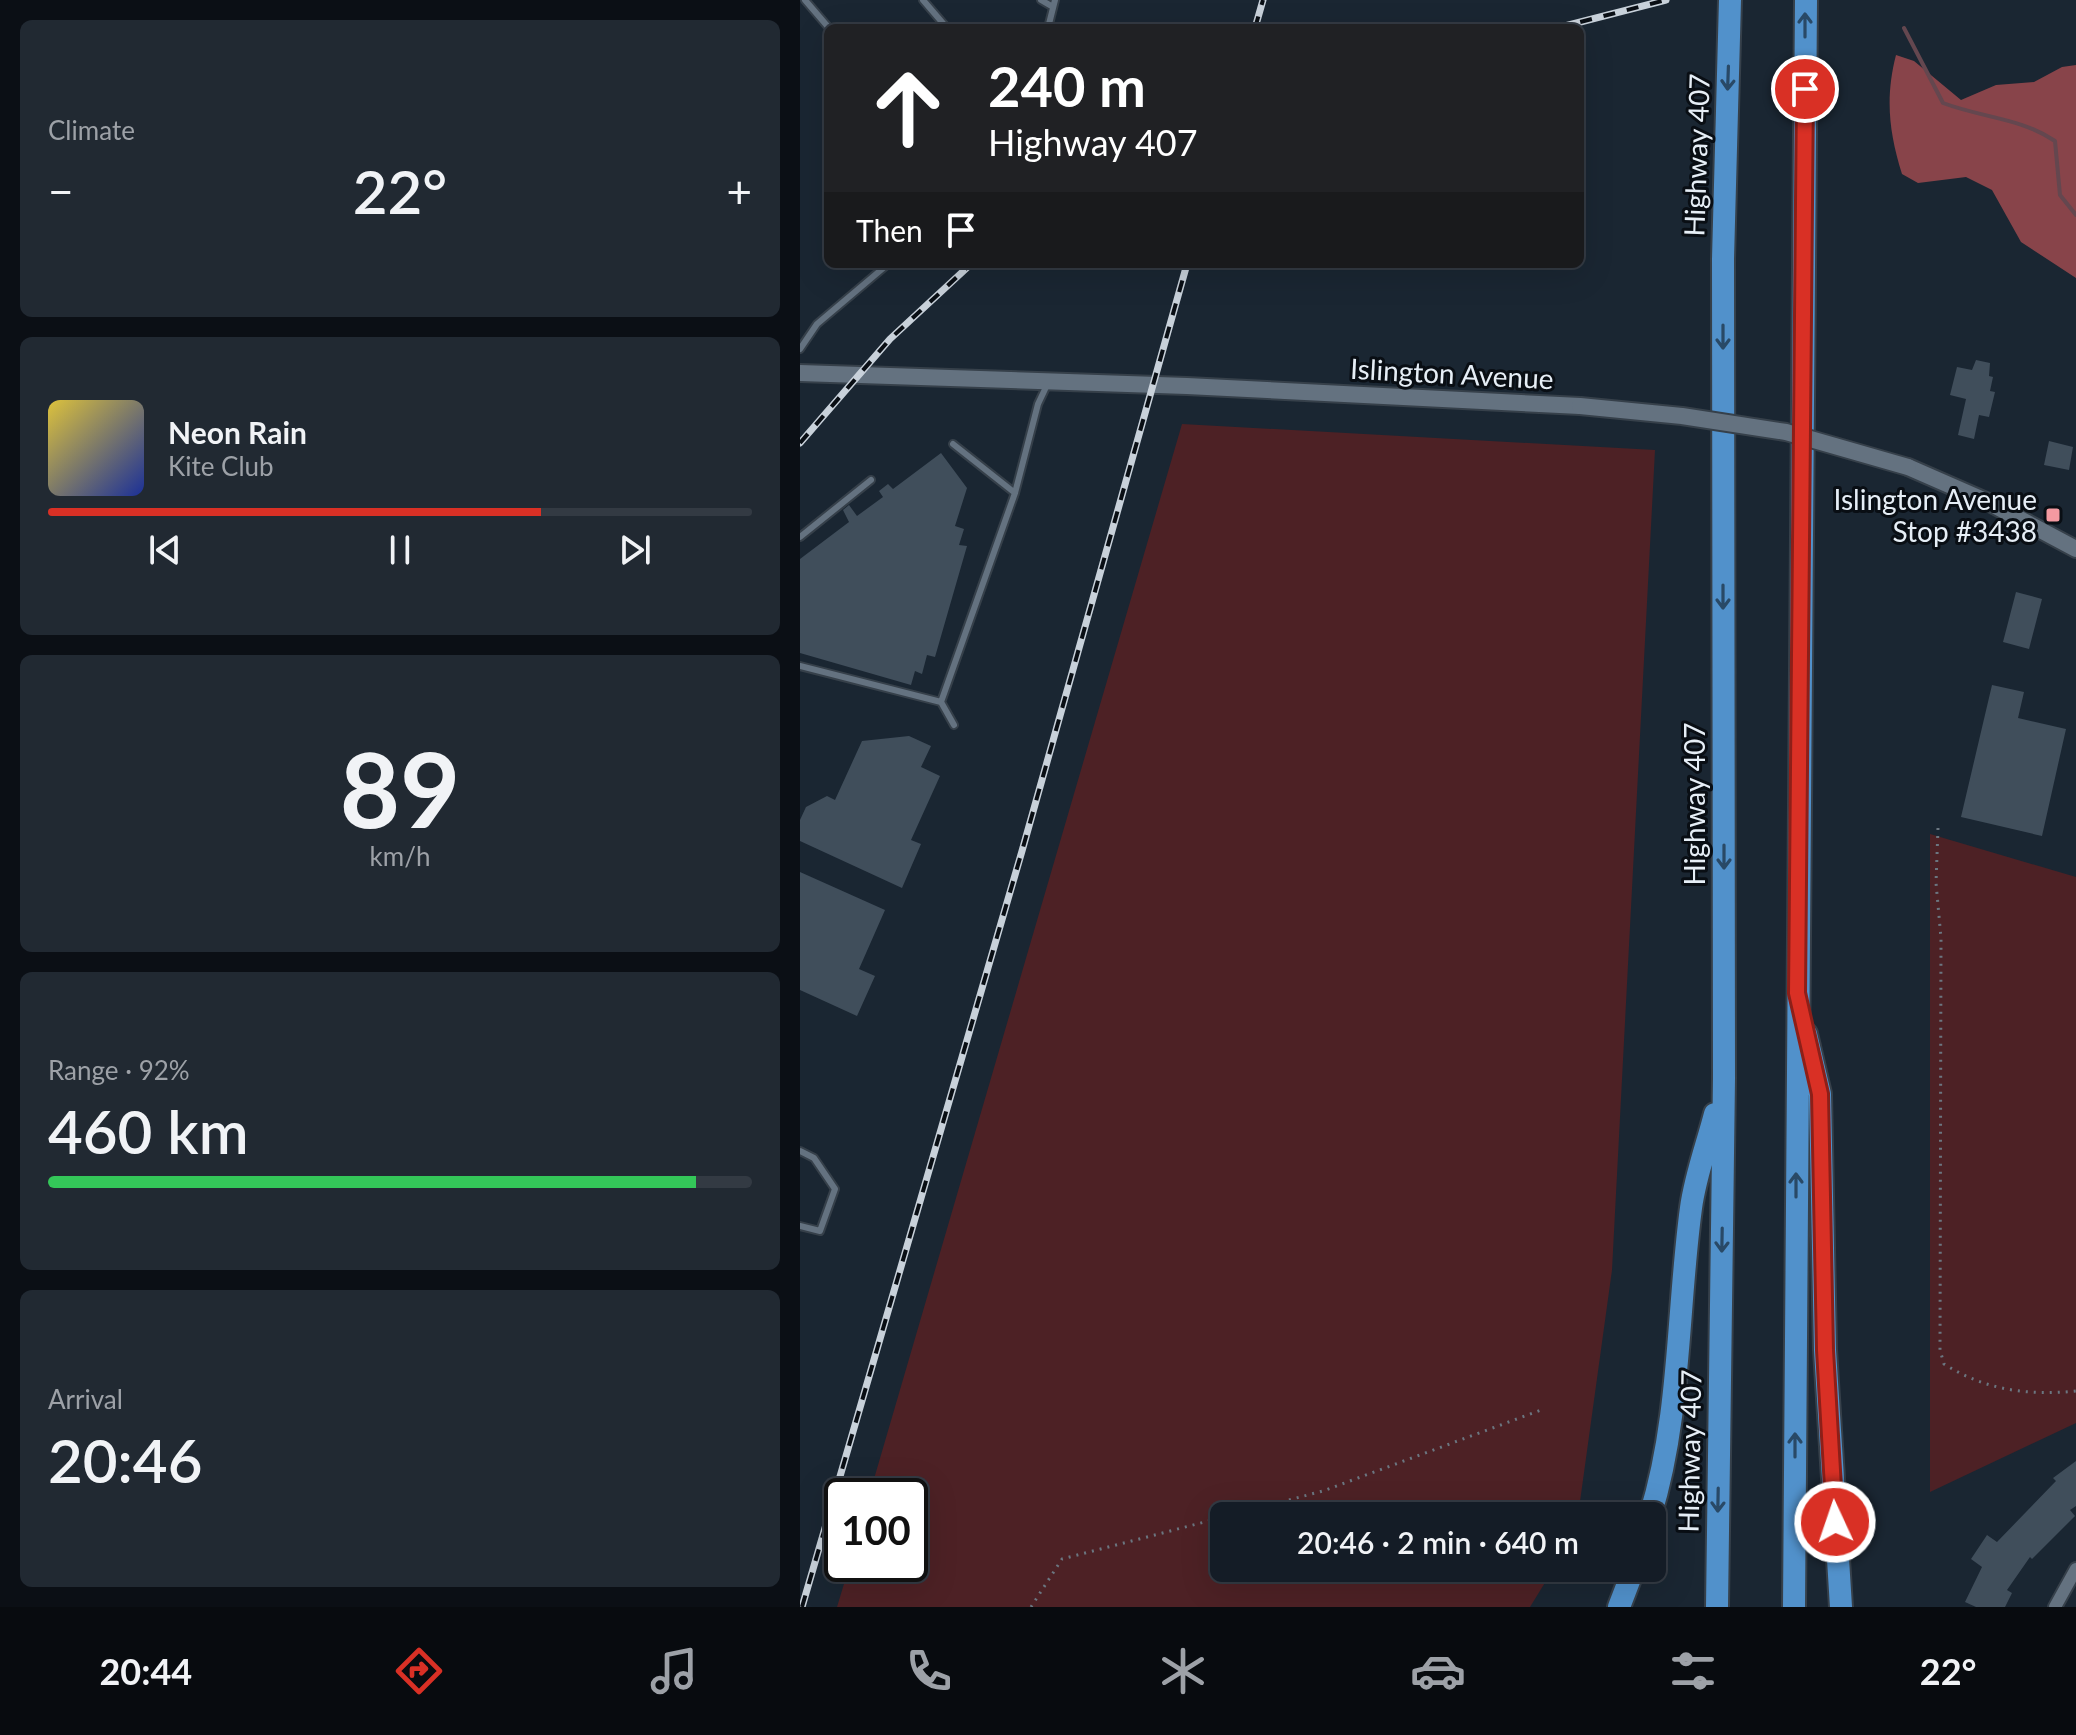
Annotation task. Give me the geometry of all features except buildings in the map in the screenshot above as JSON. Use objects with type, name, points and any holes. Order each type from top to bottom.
[{"type":"highway","name":"Highway 407","points":[[1717,1607],[1724,1078],[1723,259],[1730,0]]},
{"type":"highway","points":[[1794,1607],[1806,0]]},
{"type":"highway","points":[[1797,993],[1820,1094],[1825,1350],[1841,1607]]},
{"type":"highway","points":[[1654,1502],[1668,1449],[1673,1412],[1691,1204],[1724,1078]]},
{"type":"highway","points":[[1619,1607],[1629,1582]]},
{"type":"main road","name":"Islington Avenue","points":[[800,373],[1580,406],[1682,416],[1786,432],[1908,467],[1988,502],[2076,549]]},
{"type":"street","points":[[2055,1607],[2076,1569]]},
{"type":"lane","points":[[805,0],[826,24]]},
{"type":"lane","points":[[923,0],[944,24]]},
{"type":"lane","points":[[1041,0],[1054,4],[1049,24]]},
{"type":"lane","points":[[800,349],[817,324],[883,268]]},
{"type":"lane","points":[[941,702],[1015,493],[1038,404],[1048,382]]},
{"type":"lane","points":[[953,444],[1015,493]]},
{"type":"lane","points":[[800,537],[871,480]]},
{"type":"lane","points":[[800,666],[941,702],[954,725]]},
{"type":"lane","points":[[800,1151],[814,1158],[835,1189],[820,1231],[800,1226]]},
{"type":"path","points":[[1938,828],[1936,883],[1941,938],[1940,1350],[1944,1364],[1984,1384],[2042,1394],[2076,1391]]},
{"type":"path","points":[[1280,1502],[1323,1491],[1541,1410]]},
{"type":"path","points":[[1031,1607],[1062,1559],[1210,1520]]},
{"type":"shaded area","points":[[1896,55],[1914,61],[1961,100],[1996,85],[2034,82],[2062,67],[2076,65],[2076,278],[2021,242],[1992,190],[1966,177],[1918,183],[1902,174],[1890,115],[1890,86]]},
{"type":"shaded area","points":[[1182,424],[1655,450],[1612,1270],[1580,1502],[1210,1502],[1210,1582],[1545,1582],[1530,1607],[837,1607],[845,1582],[928,1582],[928,1478],[874,1478]]},
{"type":"shaded area","points":[[1930,834],[2076,877],[2076,1423],[1930,1492]]},
{"type":"waterway","points":[[1904,28],[1943,103],[2029,127],[2055,141],[2060,195],[2076,215]]},
{"type":"railway","points":[[1256,24],[1263,0]]},
{"type":"railway","points":[[1573,24],[1666,0]]},
{"type":"railway","points":[[800,443],[890,339],[967,268]]},
{"type":"railway","points":[[802,1607],[1022,851],[1186,268]]},
{"type":"place","name":"Islington Avenue Stop #3438","points":[[2053,515]]},
{"type":"route","points":[[1805,89],[1797,993],[1820,1094],[1821,1236],[1835,1522]]}]
